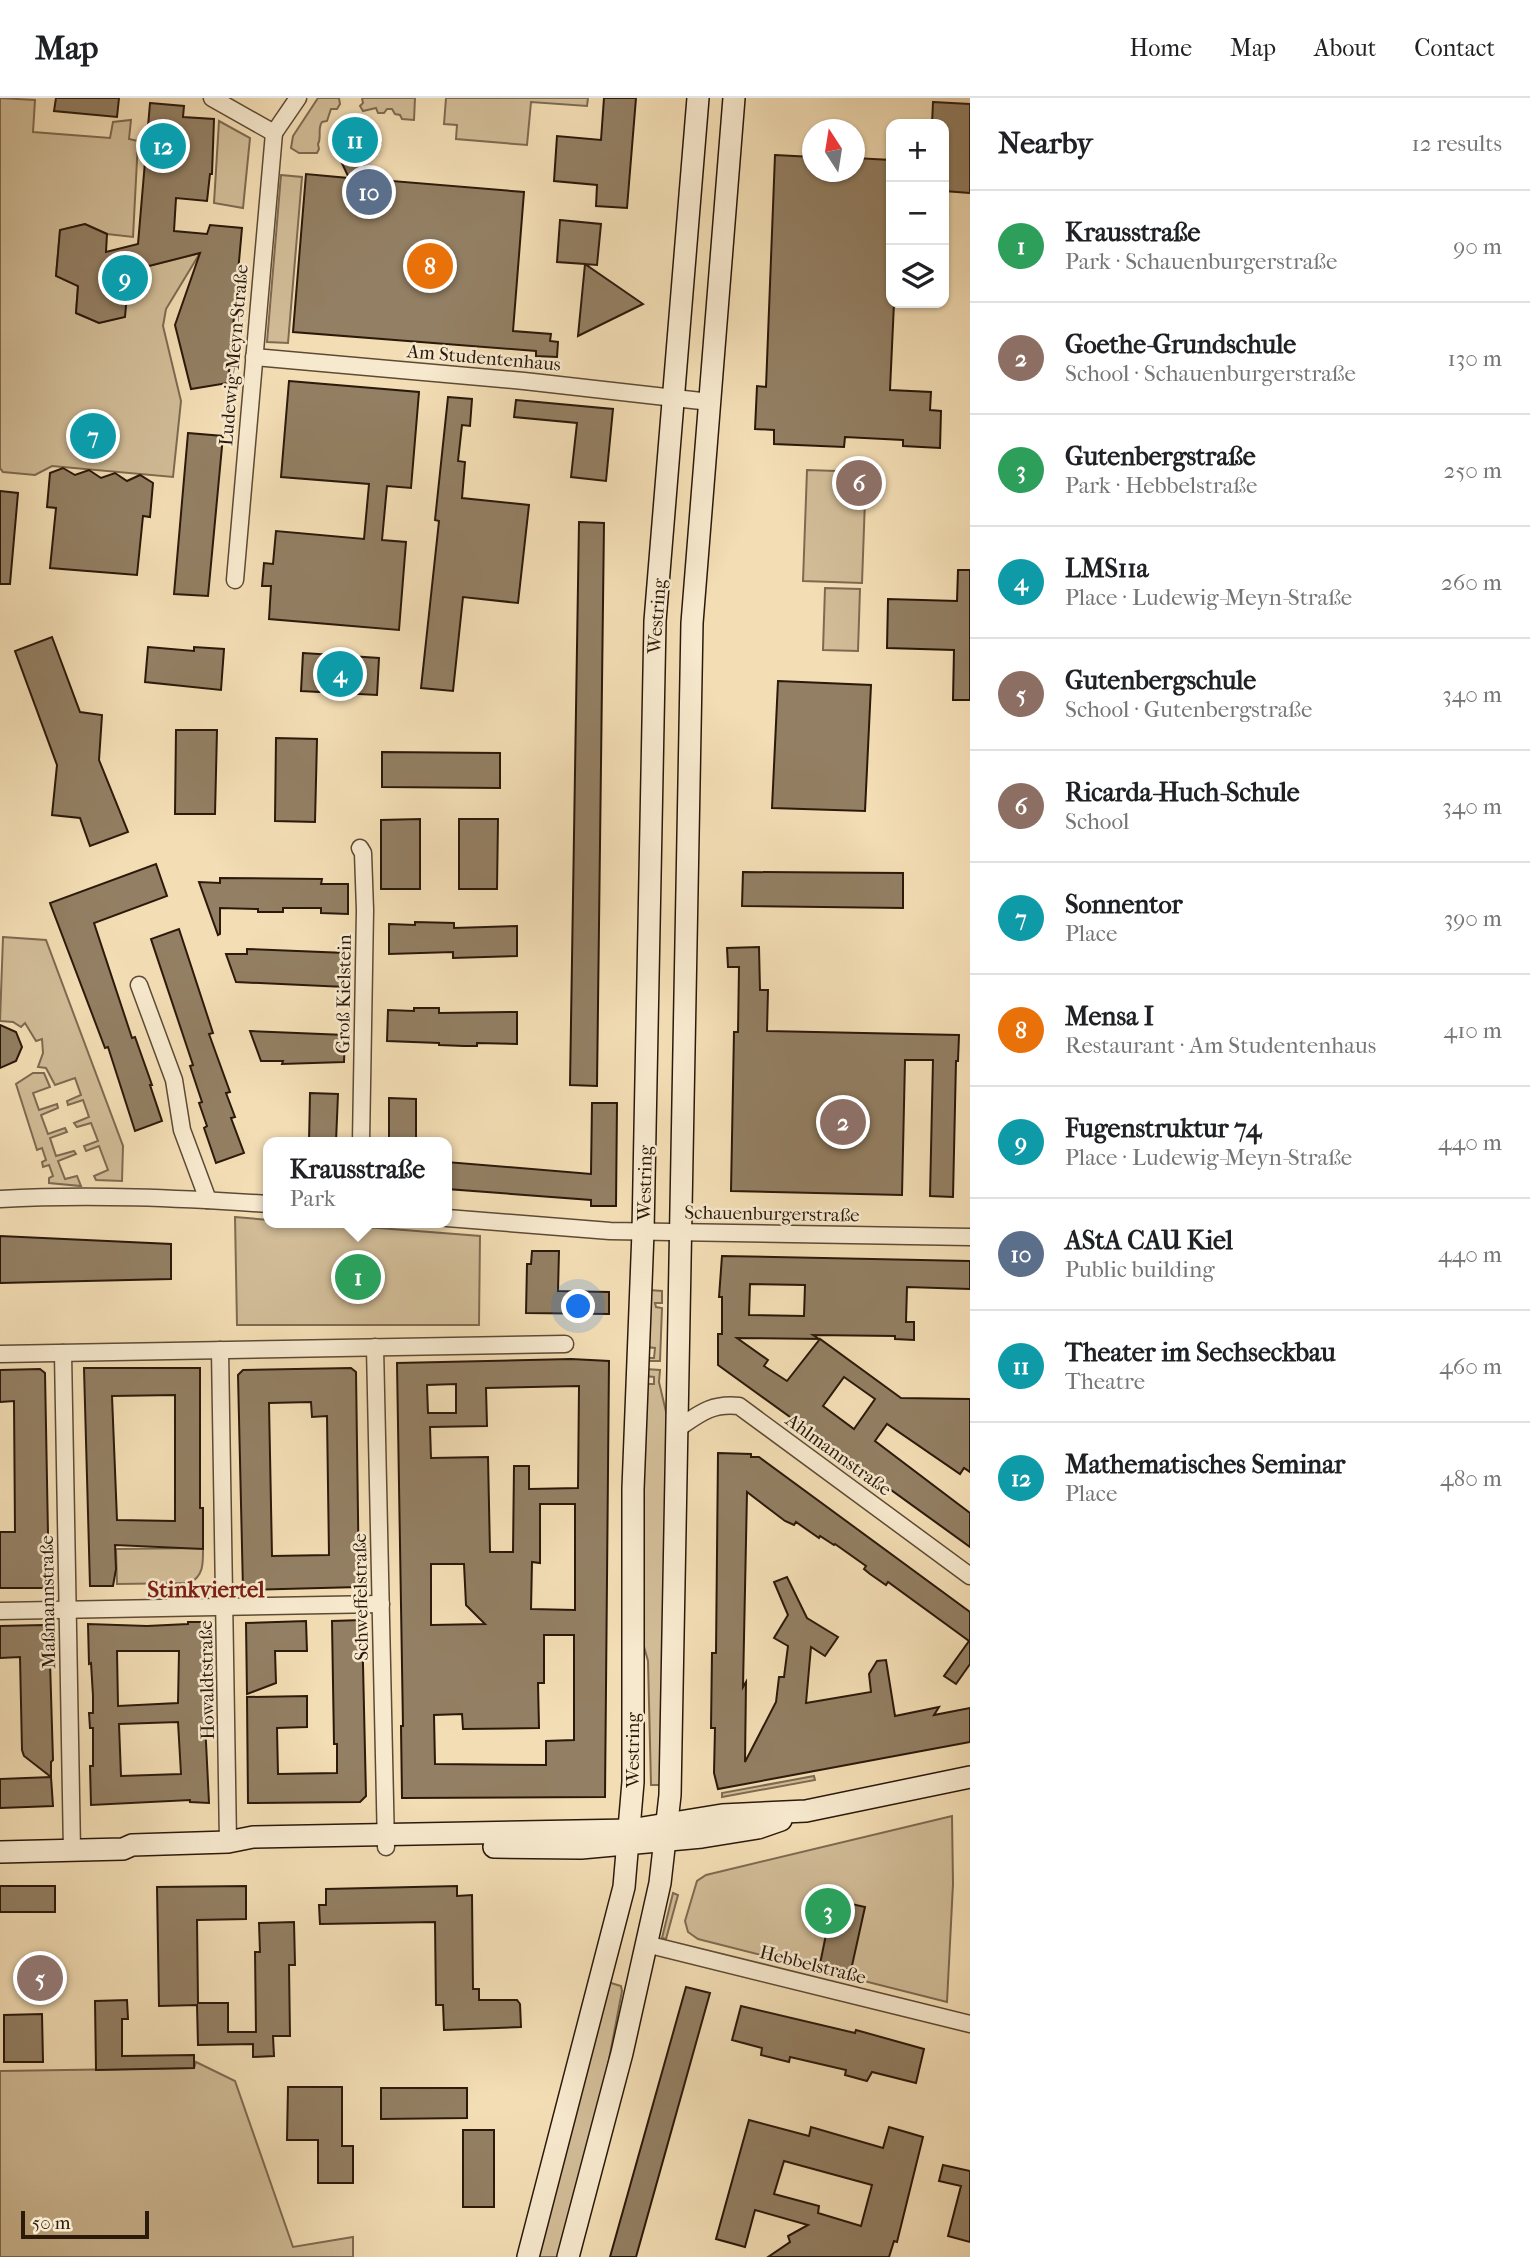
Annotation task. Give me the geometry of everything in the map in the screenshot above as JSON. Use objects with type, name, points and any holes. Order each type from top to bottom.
[{"type":"main road","name":"Westring","points":[[528,2257],[624,1887],[629,1837],[632,1782],[633,1489],[643,1232],[653,659],[698,98]]},
{"type":"main road","name":"Westring","points":[[568,2257],[622,2053],[660,1883],[670,1795],[691,637],[734,98]]},
{"type":"main road","points":[[0,1843],[123,1849],[132,1845],[228,1842],[253,1837],[581,1848],[666,1831],[722,1815],[806,1811],[970,1777]]},
{"type":"main road","points":[[0,1852],[72,1846]]},
{"type":"street","points":[[212,98],[274,133],[298,98]]},
{"type":"street","name":"Ludewig-Meyn-Straße","points":[[235,580],[274,133]]},
{"type":"street","name":"Am Studentenhaus","points":[[254,357],[524,381],[710,402]]},
{"type":"street","name":"Groß Kielstein","points":[[360,848],[365,865],[361,1137]]},
{"type":"street","points":[[139,985],[174,1080],[183,1130],[208,1200]]},
{"type":"street","points":[[0,1199],[145,1197],[263,1204]]},
{"type":"street","name":"Schauenburgerstraße","points":[[452,1218],[643,1232],[970,1237]]},
{"type":"street","points":[[0,1354],[565,1344]]},
{"type":"street","name":"Schweffelstraße","points":[[375,1347],[386,1841]]},
{"type":"street","name":"Howaldtstraße","points":[[220,1350],[228,1842]]},
{"type":"street","name":"Maßmannstraße","points":[[63,1353],[72,1846]]},
{"type":"street","name":"Ahlmannstraße","points":[[677,1429],[718,1405],[739,1406],[970,1576]]},
{"type":"street","points":[[0,1611],[381,1604]]},
{"type":"street","name":"Hebbelstraße","points":[[646,1944],[970,2024]]},
{"type":"shaded area","points":[[0,98],[35,100],[33,132],[110,138],[113,122],[131,120],[129,139],[138,141],[133,237],[107,234],[85,224],[60,230],[56,276],[78,286],[76,313],[99,323],[124,317],[129,271],[200,253],[166,309],[163,326],[181,401],[173,477],[52,466],[35,475],[3,472],[0,468]]},
{"type":"shaded area","points":[[318,98],[339,98],[340,104],[337,109],[331,109],[327,121],[322,122],[317,153],[299,153],[291,148],[293,136]]},
{"type":"shaded area","points":[[362,98],[415,98],[414,120],[402,119],[392,109],[387,109],[384,113],[378,113],[376,108],[363,111],[360,106],[363,103]]},
{"type":"shaded area","points":[[446,98],[588,98],[587,106],[531,102],[527,145],[456,139],[457,125],[444,124]]},
{"type":"shaded area","points":[[219,121],[250,138],[243,208],[214,203]]},
{"type":"shaded area","points":[[281,175],[302,177],[288,343],[267,342]]},
{"type":"shaded area","points":[[807,470],[866,472],[862,583],[803,581]]},
{"type":"shaded area","points":[[825,588],[860,589],[858,651],[823,650]]},
{"type":"shaded area","points":[[3,937],[46,940],[123,1146],[122,1181],[96,1180],[94,1176],[108,1170],[99,1146],[86,1151],[84,1146],[98,1141],[91,1123],[77,1127],[74,1123],[89,1117],[83,1100],[68,1105],[67,1101],[81,1095],[75,1078],[55,1085],[46,1068],[38,1067],[43,1053],[42,1039],[36,1041],[25,1023],[21,1027],[13,1022],[0,1021]]},
{"type":"shaded area","points":[[33,1073],[44,1073],[50,1087],[33,1093],[39,1110],[57,1104],[58,1108],[41,1115],[48,1134],[65,1128],[67,1132],[50,1138],[56,1156],[74,1151],[76,1154],[58,1161],[65,1179],[77,1176],[81,1186],[49,1183],[49,1178],[53,1176],[49,1165],[43,1167],[42,1162],[46,1160],[42,1148],[37,1150],[16,1084]]},
{"type":"shaded area","points":[[235,1217],[263,1219],[263,1228],[378,1228],[480,1236],[479,1325],[237,1325]]},
{"type":"shaded area","points":[[649,1290],[662,1291],[662,1303],[655,1303],[656,1307],[662,1308],[660,1361],[646,1361],[646,1358],[654,1358],[655,1348],[646,1347]]},
{"type":"shaded area","points":[[645,1369],[660,1370],[659,1382],[667,1416],[662,1785],[651,1785],[648,1661],[641,1636],[645,1384],[654,1384],[654,1377],[645,1376]]},
{"type":"shaded area","points":[[203,1548],[203,1564],[195,1580],[190,1583],[117,1584],[116,1549]]},
{"type":"shaded area","points":[[814,1776],[815,1780],[722,1797],[722,1793]]},
{"type":"shaded area","points":[[952,1816],[953,1884],[947,2002],[698,1939],[688,1932],[685,1921],[697,1881],[706,1875]]},
{"type":"shaded area","points":[[673,1893],[678,1895],[666,1939],[662,1938]]},
{"type":"shaded area","points":[[611,1983],[621,1986],[622,1991],[599,2112],[559,2257],[534,2257],[607,1986]]},
{"type":"shaded area","points":[[196,2062],[235,2081],[293,2247],[353,2237],[353,2257],[0,2257],[0,2071],[194,2068]]},
{"type":"building","points":[[56,98],[119,98],[117,117],[54,111]]},
{"type":"building","points":[[604,98],[636,98],[627,208],[596,206],[597,185],[554,181],[557,136],[601,140]]},
{"type":"building","points":[[933,102],[970,104],[970,193],[949,191],[949,119],[932,119]]},
{"type":"building","points":[[150,103],[184,106],[183,117],[214,119],[212,174],[207,201],[176,198],[174,231],[207,234],[210,225],[242,228],[228,383],[191,389],[175,325],[200,253],[129,271],[125,317],[99,323],[76,313],[78,286],[56,276],[60,230],[85,224],[107,234],[106,252],[138,244]]},
{"type":"building","points":[[345,117],[370,119],[381,143],[355,178],[524,192],[513,331],[551,334],[550,341],[558,342],[557,357],[536,356],[536,351],[293,332],[306,174],[349,178],[330,138]]},
{"type":"building","points":[[775,155],[802,156],[802,182],[865,182],[865,159],[886,160],[886,308],[894,308],[890,390],[931,392],[930,410],[941,411],[940,448],[903,446],[903,440],[845,437],[844,447],[774,444],[774,430],[755,429],[757,386],[766,387]]},
{"type":"building","points":[[560,220],[601,224],[597,265],[557,262]]},
{"type":"building","points":[[585,264],[643,304],[578,336]]},
{"type":"building","points":[[289,381],[419,392],[411,488],[387,486],[382,540],[406,542],[399,630],[269,619],[271,586],[262,586],[264,563],[273,564],[276,531],[364,539],[369,484],[281,477]]},
{"type":"building","points":[[448,397],[472,399],[470,426],[462,425],[458,461],[465,462],[462,498],[529,505],[518,603],[463,597],[453,691],[421,688],[439,521],[435,520]]},
{"type":"building","points":[[516,400],[613,409],[606,481],[571,477],[577,423],[514,417]]},
{"type":"building","points":[[188,433],[223,436],[208,596],[174,594]]},
{"type":"building","points":[[63,468],[75,475],[89,470],[101,478],[115,473],[127,481],[140,475],[153,483],[150,517],[143,516],[137,575],[50,568],[56,508],[47,507],[50,473]]},
{"type":"building","points":[[0,491],[18,493],[10,584],[0,584]]},
{"type":"building","points":[[579,522],[604,523],[597,1086],[570,1085]]},
{"type":"building","points":[[958,570],[970,570],[970,700],[953,700],[954,650],[887,648],[888,599],[957,601]]},
{"type":"building","points":[[52,637],[80,712],[102,715],[99,760],[128,832],[90,846],[80,818],[52,815],[57,765],[15,651]]},
{"type":"building","points":[[148,647],[194,651],[194,647],[224,649],[221,690],[145,682]]},
{"type":"building","points":[[303,653],[379,658],[377,695],[301,691]]},
{"type":"building","points":[[778,681],[871,685],[865,811],[772,808]]},
{"type":"building","points":[[176,730],[217,730],[215,814],[175,814]]},
{"type":"building","points":[[276,738],[317,739],[315,822],[275,821]]},
{"type":"building","points":[[382,752],[500,753],[500,788],[382,787]]},
{"type":"building","points":[[420,819],[420,889],[381,889],[381,820]]},
{"type":"building","points":[[459,819],[498,819],[497,889],[459,889]]},
{"type":"building","points":[[156,864],[167,896],[94,923],[132,1038],[135,1037],[152,1085],[162,1121],[135,1131],[108,1047],[105,1048],[50,903]]},
{"type":"building","points":[[743,872],[903,873],[903,908],[742,906]]},
{"type":"building","points":[[220,878],[322,879],[321,884],[348,884],[348,914],[321,913],[321,908],[283,908],[283,912],[258,912],[258,909],[220,908],[218,935],[199,882],[220,883]]},
{"type":"building","points":[[415,922],[454,923],[454,928],[517,926],[517,956],[453,958],[453,952],[389,954],[389,924],[415,925]]},
{"type":"building","points":[[179,929],[213,1033],[209,1034],[230,1092],[226,1093],[235,1117],[231,1118],[244,1153],[216,1163],[204,1128],[207,1126],[190,1066],[193,1065],[151,939]]},
{"type":"building","points":[[759,947],[760,990],[768,990],[767,1031],[959,1035],[953,1197],[930,1196],[933,1060],[905,1060],[902,1195],[731,1191],[734,1032],[738,1032],[739,967],[728,967],[727,948]]},
{"type":"building","points":[[247,949],[346,953],[345,987],[236,982],[226,954],[247,954]]},
{"type":"building","points":[[414,1008],[439,1008],[439,1013],[517,1012],[517,1044],[477,1043],[477,1046],[464,1046],[387,1041],[388,1010],[414,1011]]},
{"type":"building","points":[[0,1025],[16,1032],[22,1047],[16,1061],[0,1068]]},
{"type":"building","points":[[250,1031],[345,1035],[344,1062],[282,1064],[283,1061],[261,1061]]},
{"type":"building","points":[[310,1093],[338,1094],[336,1137],[309,1137]]},
{"type":"building","points":[[389,1098],[416,1099],[416,1137],[389,1137]]},
{"type":"building","points":[[592,1103],[617,1103],[616,1206],[591,1206],[591,1200],[452,1189],[452,1162],[591,1174]]},
{"type":"building","points":[[0,1236],[171,1244],[171,1279],[0,1283]]},
{"type":"building","points":[[532,1251],[559,1251],[558,1291],[609,1292],[609,1314],[526,1313],[527,1264],[531,1264]]},
{"type":"building","points":[[722,1256],[970,1261],[970,1289],[907,1287],[906,1322],[914,1322],[914,1340],[895,1339],[895,1336],[813,1335],[819,1339],[737,1338],[768,1360],[764,1366],[787,1381],[820,1339],[901,1398],[970,1399],[970,1472],[964,1468],[960,1474],[887,1424],[875,1441],[970,1513],[970,1547],[718,1365],[718,1334],[722,1334],[722,1297],[719,1297]],"holes":[[[750,1284],[805,1285],[804,1316],[749,1315]],[[844,1377],[875,1399],[854,1429],[823,1406]]]},
{"type":"building","points":[[571,1359],[609,1361],[605,1797],[402,1798],[397,1363]],"holes":[[[456,1384],[456,1413],[428,1413],[427,1385]],[[579,1386],[578,1488],[529,1489],[529,1466],[514,1466],[513,1552],[490,1552],[488,1457],[431,1458],[430,1427],[487,1426],[486,1388]],[[540,1504],[575,1504],[575,1610],[531,1609],[532,1562],[540,1563]],[[431,1564],[464,1564],[466,1605],[485,1624],[431,1625]],[[544,1635],[574,1635],[574,1740],[546,1741],[546,1765],[435,1764],[434,1715],[462,1714],[463,1729],[539,1728],[538,1683],[544,1683]]]},
{"type":"building","points":[[84,1368],[200,1368],[200,1508],[203,1508],[203,1549],[115,1545],[116,1569],[113,1586],[90,1586]],"holes":[[[175,1395],[175,1521],[117,1520],[112,1396]]]},
{"type":"building","points":[[351,1368],[356,1372],[359,1587],[243,1590],[238,1375],[243,1370]],"holes":[[[311,1402],[312,1417],[327,1416],[329,1555],[272,1556],[269,1403]]]},
{"type":"building","points":[[40,1369],[45,1373],[49,1588],[0,1588],[0,1532],[15,1532],[14,1401],[0,1402],[0,1370]]},
{"type":"building","points":[[718,1453],[751,1454],[751,1457],[759,1457],[970,1612],[970,1664],[956,1684],[944,1676],[969,1641],[888,1582],[886,1585],[870,1574],[864,1569],[866,1566],[835,1544],[820,1536],[819,1538],[796,1522],[794,1525],[785,1521],[747,1492],[743,1687],[746,1682],[745,1762],[776,1702],[779,1677],[784,1677],[788,1646],[774,1638],[788,1615],[774,1582],[787,1577],[807,1618],[838,1637],[825,1656],[811,1647],[806,1703],[871,1692],[869,1674],[877,1661],[886,1660],[895,1716],[939,1707],[934,1715],[970,1708],[970,1742],[718,1789],[714,1773],[715,1728],[711,1728],[712,1653],[716,1653]]},
{"type":"building","points":[[362,1620],[366,1796],[360,1802],[248,1803],[247,1697],[307,1696],[307,1727],[277,1728],[278,1774],[337,1773],[332,1621]]},
{"type":"building","points":[[306,1621],[307,1651],[275,1651],[276,1683],[247,1694],[246,1623]]},
{"type":"building","points":[[206,1622],[204,1701],[207,1701],[205,1722],[209,1803],[190,1800],[91,1805],[93,1728],[90,1728],[89,1713],[93,1713],[93,1696],[88,1624]],"holes":[[[117,1651],[179,1651],[178,1703],[118,1706]],[[178,1722],[181,1774],[121,1776],[119,1724]]]},
{"type":"building","points":[[44,1625],[49,1629],[53,1760],[51,1777],[24,1756],[22,1750],[20,1657],[0,1658],[0,1626]]},
{"type":"building","points":[[51,1777],[53,1806],[0,1808],[0,1779]]},
{"type":"building","points":[[0,1886],[55,1886],[55,1912],[0,1912]]},
{"type":"building","points":[[246,1886],[246,1919],[197,1920],[198,2003],[228,2003],[228,2032],[256,2032],[255,1952],[260,1952],[259,1923],[294,1922],[295,1965],[289,1965],[290,2036],[273,2036],[274,2056],[253,2057],[253,2044],[198,2045],[197,2005],[159,2006],[157,1887]]},
{"type":"building","points":[[457,1886],[457,1896],[472,1895],[473,1989],[479,1989],[479,2000],[517,2000],[520,2004],[521,2027],[444,2030],[443,2005],[436,2005],[435,1922],[320,1924],[319,1905],[326,1905],[326,1889]]},
{"type":"building","points":[[833,1900],[865,1907],[851,1970],[820,1964]]},
{"type":"building","points":[[686,1987],[710,1993],[636,2257],[610,2257]]},
{"type":"building","points":[[127,2000],[128,2019],[122,2019],[122,2056],[194,2055],[194,2068],[96,2070],[95,2001]]},
{"type":"building","points":[[741,2006],[855,2033],[856,2030],[924,2049],[916,2083],[872,2072],[867,2081],[845,2075],[846,2070],[790,2057],[789,2062],[761,2055],[762,2048],[732,2040]]},
{"type":"building","points":[[42,2014],[43,2062],[4,2062],[4,2015]]},
{"type":"building","points":[[288,2087],[342,2087],[342,2146],[353,2146],[353,2183],[318,2183],[318,2140],[287,2140]]},
{"type":"building","points":[[381,2088],[467,2088],[467,2118],[381,2119]]},
{"type":"building","points":[[749,2120],[809,2136],[811,2127],[883,2148],[889,2127],[923,2137],[897,2242],[894,2241],[889,2257],[768,2257],[790,2242],[788,2236],[808,2225],[755,2210],[745,2247],[716,2239]],"holes":[[[784,2161],[872,2185],[861,2226],[818,2213],[819,2206],[774,2194]]]},
{"type":"building","points":[[463,2130],[494,2130],[494,2207],[463,2207]]},
{"type":"building","points":[[943,2165],[970,2171],[970,2242],[948,2236],[961,2186],[939,2181]]},
{"type":"place","name":"Theater im Sechseckbau","points":[[355,140]]},
{"type":"place","name":"Mathematisches Seminar","points":[[163,146]]},
{"type":"place","name":"AStA CAU Kiel","points":[[369,192]]},
{"type":"place","name":"Mensa I","points":[[430,266]]},
{"type":"place","name":"Fugenstruktur 74","points":[[125,278]]},
{"type":"place","name":"Sonnentor","points":[[93,436]]},
{"type":"place","name":"Ricarda-Huch-Schule","points":[[859,483]]},
{"type":"place","name":"LMS11a","points":[[340,674]]},
{"type":"place","name":"Goethe-Grundschule","points":[[843,1122]]},
{"type":"place","name":"Krausstraße","points":[[358,1277]]},
{"type":"place","name":"Gutenbergstraße","points":[[828,1911]]},
{"type":"place","name":"Gutenbergschule","points":[[40,1978]]},
{"type":"district","name":"Stinkviertel","points":[[206,1589]]}]
